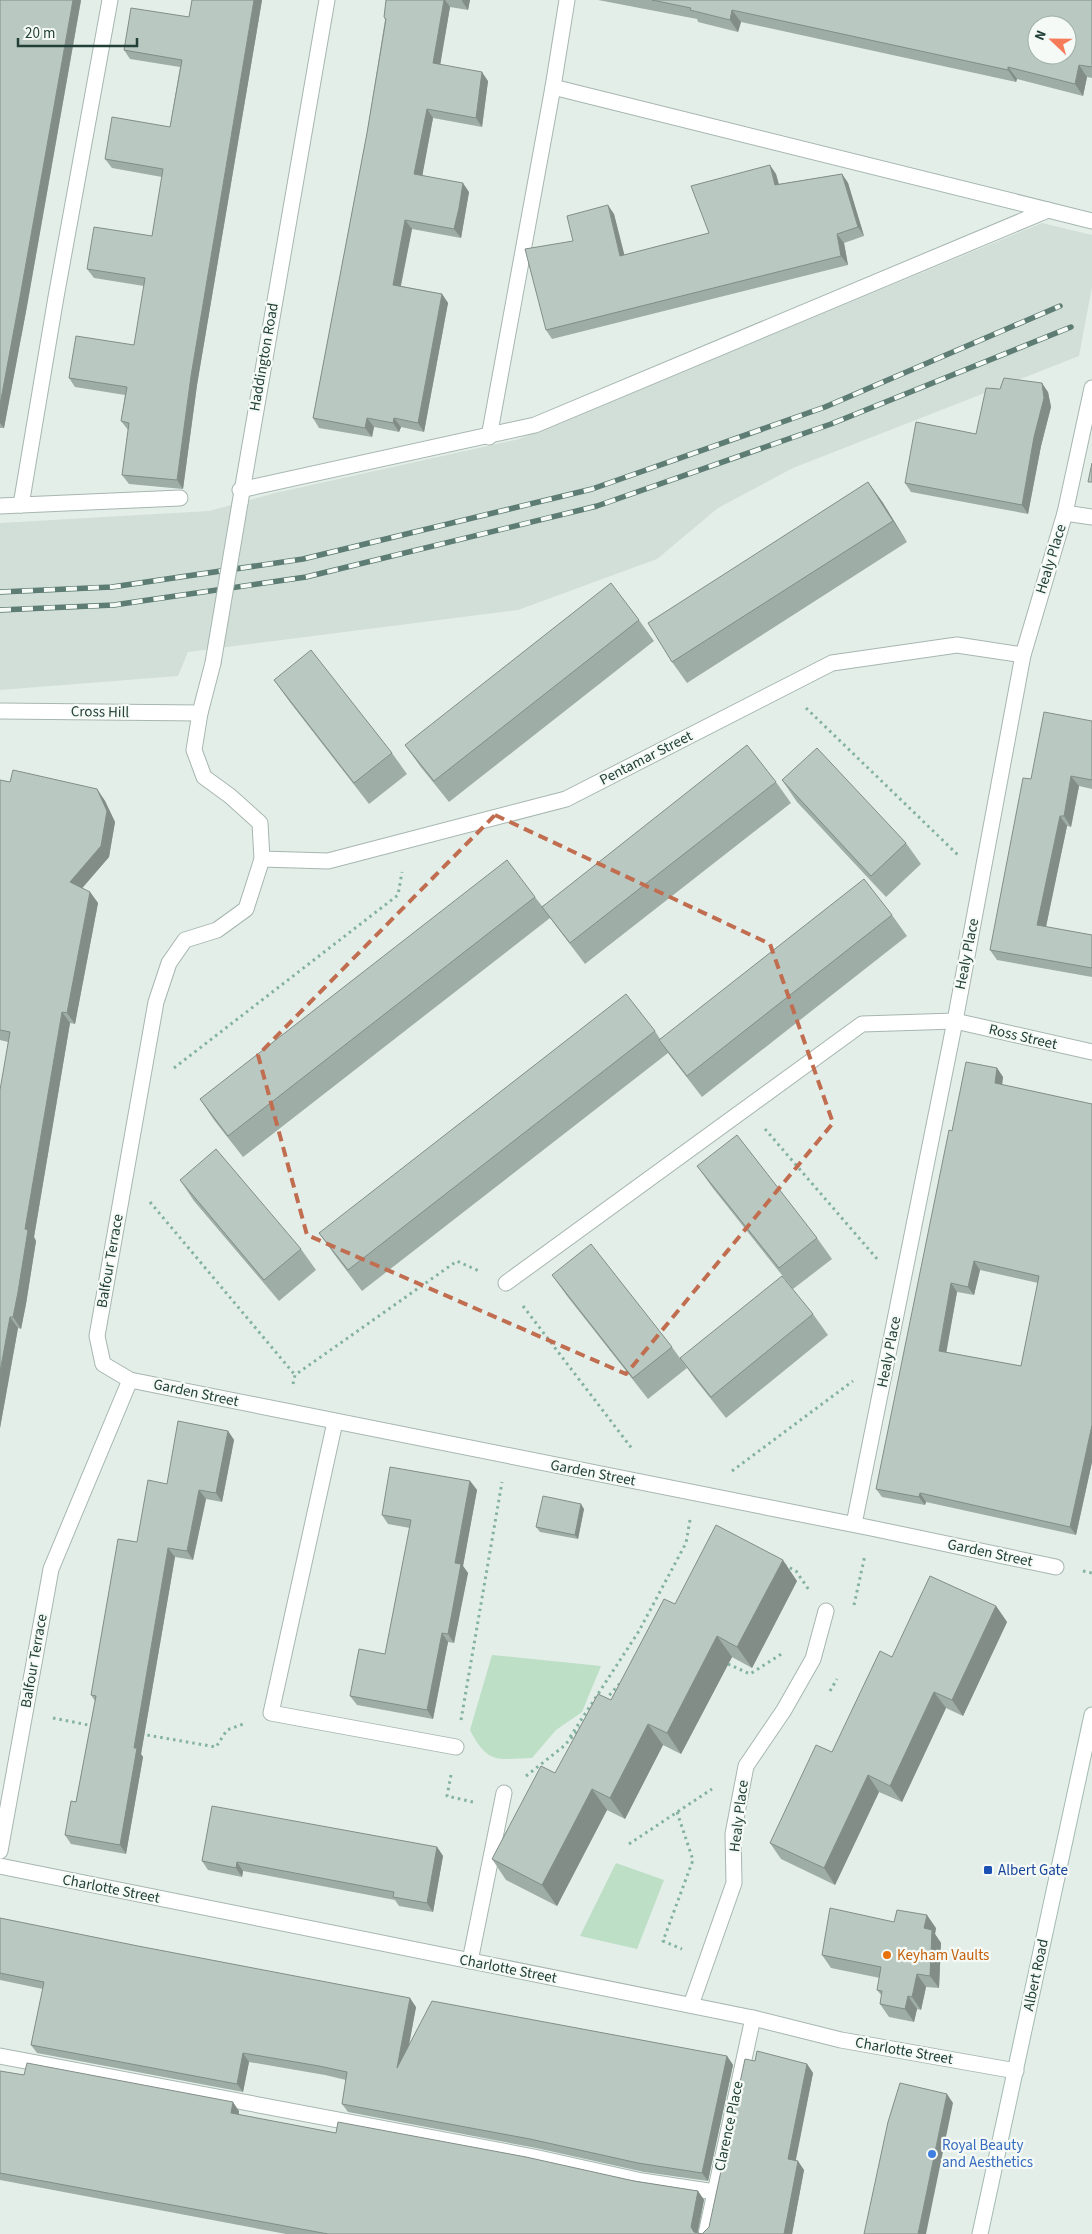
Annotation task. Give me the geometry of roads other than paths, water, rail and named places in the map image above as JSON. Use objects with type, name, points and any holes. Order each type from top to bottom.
[{"type":"street","points":[[21,505],[56,297],[110,0]]},
{"type":"street","name":"Haddington Road","points":[[200,713],[213,662],[240,496],[327,0]]},
{"type":"street","points":[[489,437],[554,87],[567,0]]},
{"type":"street","points":[[554,87],[1092,221]]},
{"type":"street","points":[[240,496],[536,425],[1048,210]]},
{"type":"street","name":"Healy Place","points":[[854,1524],[955,1021],[1023,655],[1065,513],[1092,388]]},
{"type":"street","points":[[0,506],[180,498]]},
{"type":"street","points":[[1065,513],[1092,517]]},
{"type":"street","name":"Pentamar Street","points":[[262,859],[328,861],[566,799],[832,663],[957,645],[1023,655]]},
{"type":"street","name":"Cross Hill","points":[[0,712],[200,713]]},
{"type":"street","name":"Balfour Terrace","points":[[0,1851],[51,1568],[130,1380],[104,1364],[97,1336],[156,1002],[169,963],[185,940],[217,930],[246,909],[262,859],[260,823],[230,796],[204,777],[194,750],[200,713]]},
{"type":"street","name":"Ross Street","points":[[506,1283],[862,1024],[955,1021],[1092,1052]]},
{"type":"street","name":"Garden Street","points":[[130,1380],[854,1524],[1056,1567]]},
{"type":"street","points":[[335,1422],[271,1713],[456,1747]]},
{"type":"street","name":"Healy Place","points":[[691,2006],[734,1883],[734,1832],[746,1766],[784,1710],[813,1659],[826,1611]]},
{"type":"street","name":"Albert Road","points":[[980,2234],[1092,1715]]},
{"type":"street","points":[[470,1961],[504,1793]]},
{"type":"street","name":"Charlotte Street","points":[[0,1866],[753,2018],[841,2040],[1016,2071]]},
{"type":"street","name":"Clarence Place","points":[[706,2234],[753,2018]]},
{"type":"street","points":[[0,2056],[534,2157],[642,2181],[715,2192]]},
{"type":"railway","points":[[0,592],[112,587],[303,559],[592,489],[825,407],[1060,306]]},
{"type":"railway","points":[[0,610],[114,605],[306,577],[597,506],[831,424],[1071,327]]},
{"type":"place","name":"Albert Gate","points":[[988,1870]]},
{"type":"place","name":"Keyham Vaults","points":[[887,1955]]},
{"type":"place","name":"Royal Beauty and Aesthetics","points":[[932,2154]]}]
